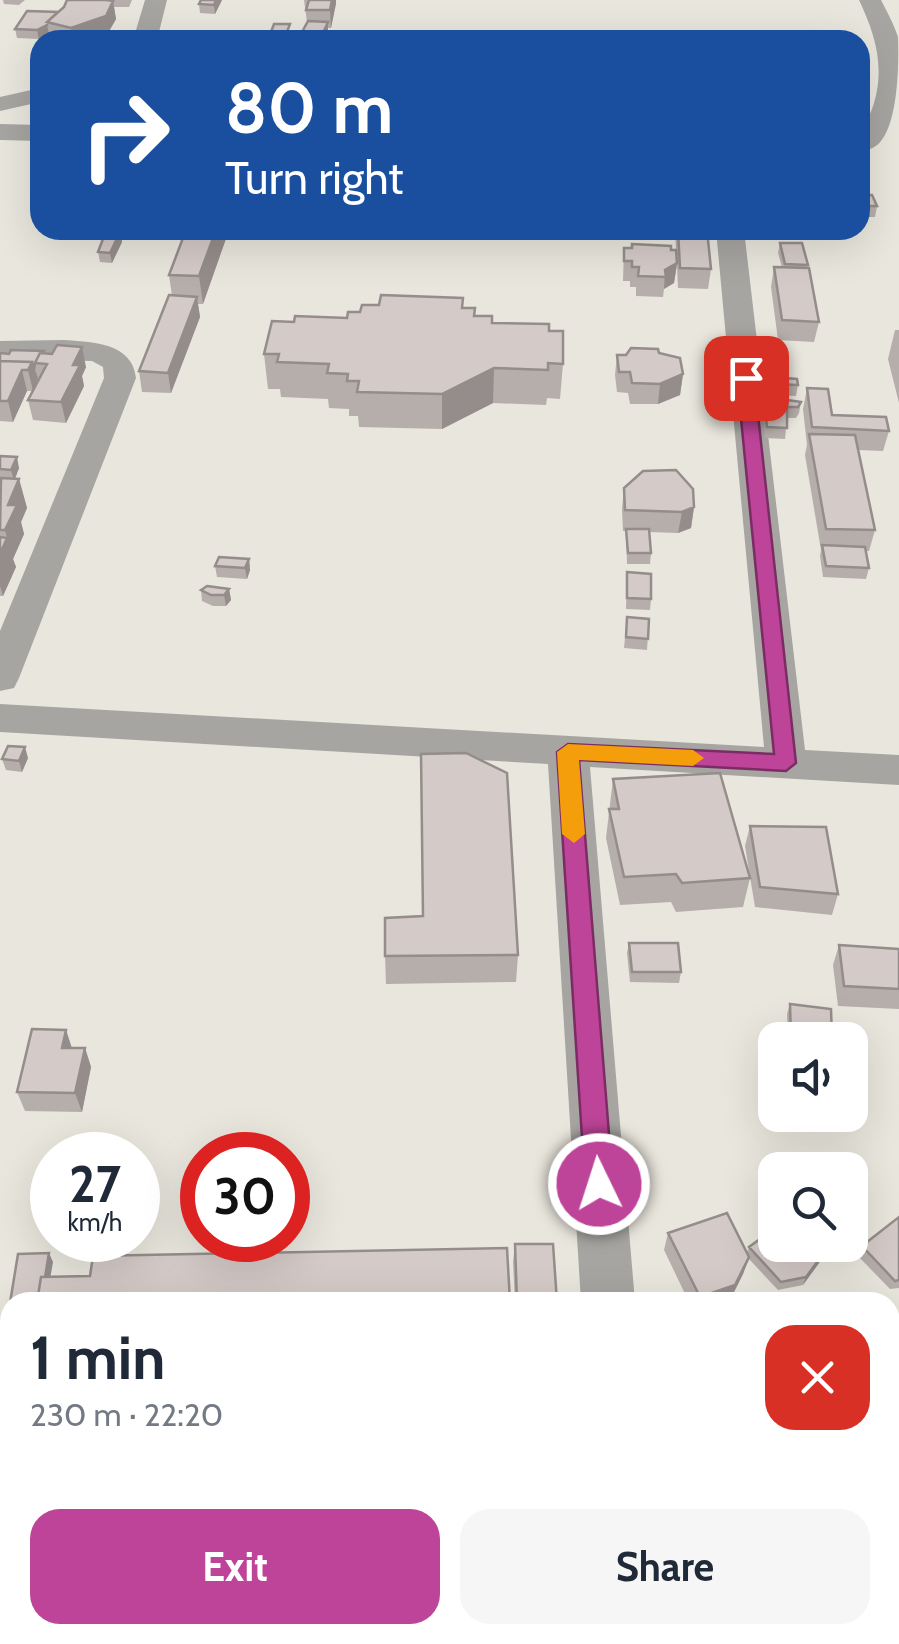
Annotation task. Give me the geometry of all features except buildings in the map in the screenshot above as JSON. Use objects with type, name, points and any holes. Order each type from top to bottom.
[{"type":"street","points":[[148,30],[156,0]]},
{"type":"street","points":[[870,0],[890,44],[894,74],[894,102],[870,146]]},
{"type":"street","points":[[0,104],[30,97]]},
{"type":"street","points":[[0,114],[30,115]]},
{"type":"street","points":[[0,132],[30,133]]},
{"type":"street","points":[[870,150],[899,142]]},
{"type":"street","points":[[731,240],[786,763]]},
{"type":"street","points":[[0,350],[108,354],[118,364],[120,378],[0,678]]},
{"type":"street","points":[[0,718],[899,770]]},
{"type":"street","points":[[568,752],[607,1292]]},
{"type":"slow traffic","points":[[574,834],[568,752],[693,758]]},
{"type":"route","points":[[599,1184],[568,752],[786,763],[746,378]]}]
